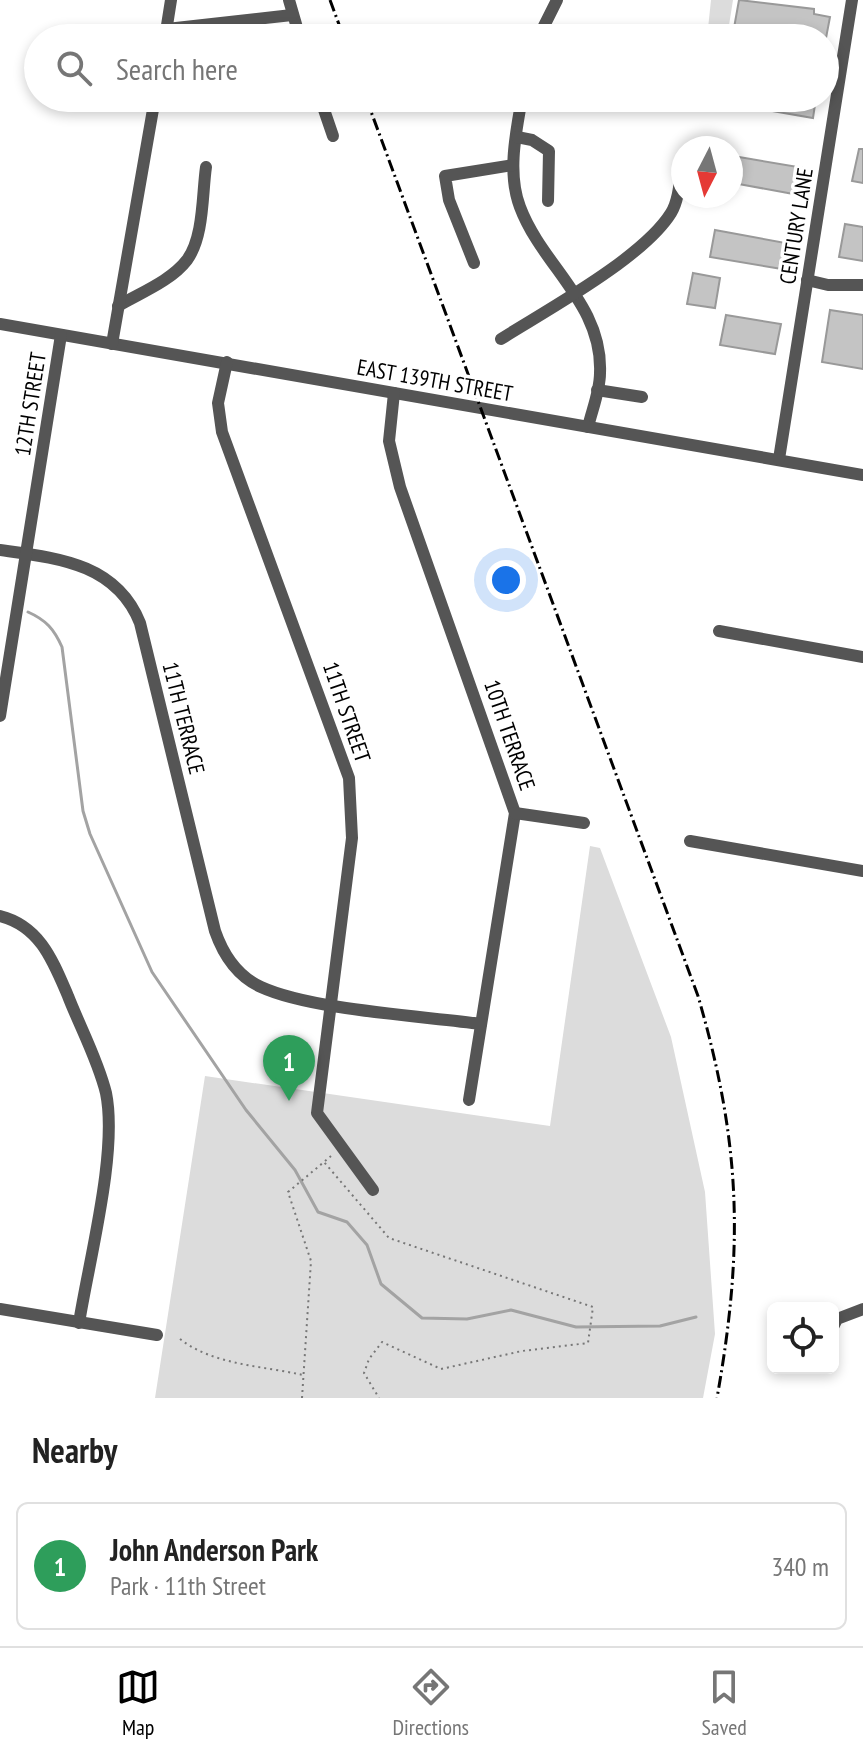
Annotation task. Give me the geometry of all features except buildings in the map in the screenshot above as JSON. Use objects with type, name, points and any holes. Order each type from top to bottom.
[{"type":"street","points":[[167,24],[171,0]]},
{"type":"street","points":[[289,0],[295,24]]},
{"type":"street","points":[[545,24],[557,0]]},
{"type":"street","name":"CENTURY LANE","points":[[839,81],[852,0]]},
{"type":"street","points":[[229,24],[292,15]]},
{"type":"street","points":[[112,344],[153,112]]},
{"type":"street","points":[[325,112],[333,136]]},
{"type":"street","points":[[520,112],[513,165],[519,204],[535,240],[575,292],[597,335],[600,375],[588,427]]},
{"type":"street","name":"CENTURY LANE","points":[[779,459],[834,112]]},
{"type":"street","points":[[517,137],[532,140],[549,151],[548,201]]},
{"type":"street","points":[[474,263],[449,200],[445,176],[513,165]]},
{"type":"street","points":[[118,306],[166,278],[187,260],[196,240],[206,167]]},
{"type":"street","points":[[501,339],[575,292],[659,228],[673,208]]},
{"type":"street","points":[[807,280],[828,285],[863,285]]},
{"type":"street","name":"EAST 139TH STREET","points":[[0,324],[863,475]]},
{"type":"street","name":"12TH STREET","points":[[0,716],[61,335]]},
{"type":"street","name":"11TH STREET","points":[[227,362],[218,403],[222,432],[349,778],[352,838],[317,1113],[373,1190]]},
{"type":"street","points":[[597,390],[642,397]]},
{"type":"street","name":"10TH TERRACE","points":[[394,393],[389,441],[395,473],[512,797],[515,813],[469,1100]]},
{"type":"street","name":"11TH TERRACE","points":[[0,550],[26,553],[101,572],[132,602],[140,623],[215,931],[229,960],[258,986],[329,1003]]},
{"type":"street","points":[[719,631],[863,657]]},
{"type":"street","points":[[515,813],[584,823]]},
{"type":"street","points":[[690,841],[863,871]]},
{"type":"street","points":[[0,916],[24,925],[40,939],[55,964],[106,1093],[110,1140],[79,1323]]},
{"type":"street","points":[[329,1003],[481,1024]]},
{"type":"street","points":[[0,1309],[157,1335]]},
{"type":"street","points":[[839,1318],[863,1309]]},
{"type":"path","points":[[302,1398],[311,1261],[288,1197],[289,1188],[331,1156]]},
{"type":"path","points":[[324,1162],[389,1238],[593,1307],[588,1343],[576,1347],[522,1351],[441,1369],[382,1342],[365,1366],[364,1373],[379,1398]]},
{"type":"path","points":[[180,1339],[228,1360],[304,1376]]},
{"type":"shaded area","points":[[711,0],[733,0],[729,24],[708,24]]},
{"type":"shaded area","points":[[590,846],[600,848],[671,1037],[705,1192],[715,1334],[703,1398],[155,1398],[205,1076],[550,1126]]},
{"type":"waterway","points":[[28,612],[49,626],[62,647],[83,811],[90,834],[152,972],[246,1110],[295,1170],[318,1212],[347,1222],[367,1245],[381,1284],[422,1318],[467,1319],[511,1310],[576,1327],[660,1326],[696,1317]]},
{"type":"railway","points":[[330,0],[339,24]]},
{"type":"railway","points":[[371,112],[698,996],[723,1100],[734,1196],[731,1292],[717,1398]]},
{"type":"place","name":"John Anderson Park","points":[[289,1101]]}]
